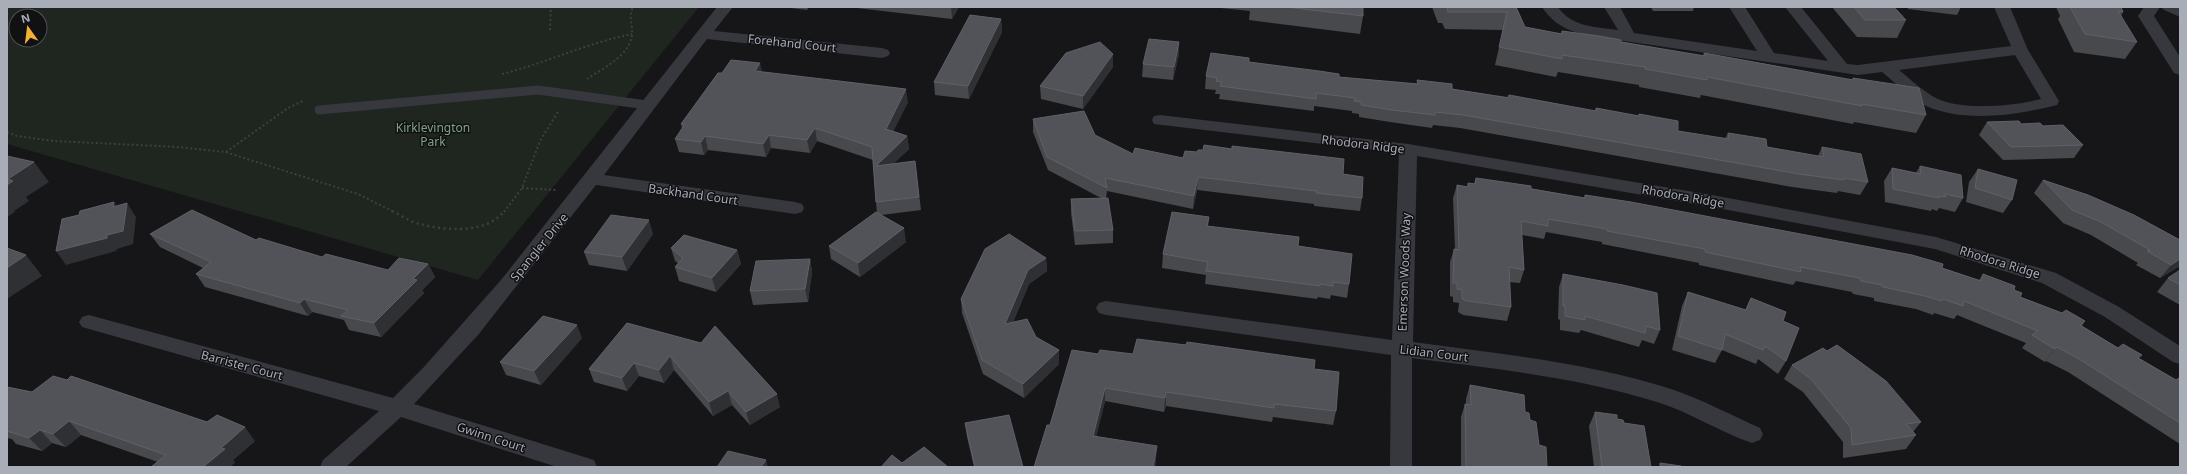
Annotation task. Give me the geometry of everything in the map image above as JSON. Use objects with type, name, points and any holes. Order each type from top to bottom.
[{"type":"street","name":"Spangler Drive","points":[[331,467],[431,374],[493,304],[725,7]]},
{"type":"street","points":[[1550,7],[1554,15],[1566,26],[1629,37],[1858,70],[2020,50]]},
{"type":"street","points":[[1612,7],[1629,37]]},
{"type":"street","points":[[1737,7],[1769,57]]},
{"type":"street","points":[[1793,7],[1841,67]]},
{"type":"street","points":[[1885,66],[1930,101],[1947,108],[1968,110],[2037,106],[2051,101],[2020,50],[2002,7]]},
{"type":"street","points":[[2152,7],[2146,16],[2180,70]]},
{"type":"street","points":[[2169,7],[2180,12]]},
{"type":"street","name":"Forehand Court","points":[[703,34],[882,53]]},
{"type":"street","name":"Rhodora Ridge","points":[[1160,120],[1408,149],[1812,219],[1968,252],[2049,278],[2112,312],[2180,356]]},
{"type":"street","name":"Emerson Woods Way","points":[[1401,467],[1402,348],[1408,149]]},
{"type":"street","name":"Backhand Court","points":[[587,185],[795,208]]},
{"type":"street","name":"Lidian Court","points":[[1106,308],[1515,363],[1614,381],[1666,396],[1752,434]]},
{"type":"street","name":"Barrister Court","points":[[89,322],[396,407]]},
{"type":"street","name":"Gwinn Court","points":[[396,407],[586,467]]},
{"type":"lane","points":[[319,110],[538,90],[647,105]]},
{"type":"path","points":[[550,30],[551,7]]},
{"type":"path","points":[[586,79],[619,56],[627,48],[632,37],[628,16],[633,7]]},
{"type":"path","points":[[7,132],[17,136],[54,141],[179,147],[225,152],[358,194],[418,224],[449,228],[473,228],[498,219],[522,188],[540,141],[560,108]]},
{"type":"path","points":[[522,188],[587,185]]},
{"type":"green space","name":"Kirklevington Park","points":[[7,7],[699,7],[478,280],[7,144]]},
{"type":"building","points":[[1286,7],[1363,7],[1363,16]]},
{"type":"building","points":[[1447,7],[1516,7],[1525,27],[1562,34],[1562,31],[1599,36],[1621,40],[1621,42],[1705,56],[1704,53],[1853,80],[1853,78],[1919,88],[1926,115],[1861,104],[1862,106],[1707,77],[1707,80],[1645,69],[1645,67],[1562,55],[1562,59],[1499,47],[1507,12],[1448,12]]},
{"type":"building","points":[[1854,7],[1894,7],[1906,20],[1865,20]]},
{"type":"building","points":[[2070,7],[2121,7],[2123,12],[2118,11],[2137,42],[2085,34]]},
{"type":"building","points":[[970,15],[1001,19],[968,86],[934,82]]},
{"type":"building","points":[[1149,39],[1179,42],[1174,67],[1143,64]]},
{"type":"building","points":[[1100,42],[1113,54],[1083,96],[1040,86],[1066,53]]},
{"type":"building","points":[[1211,53],[1249,58],[1249,62],[1339,74],[1339,77],[1418,84],[1417,80],[1452,84],[1452,89],[1508,98],[1509,95],[1596,111],[1596,108],[1639,116],[1639,114],[1678,121],[1678,131],[1729,139],[1728,133],[1766,139],[1767,147],[1824,157],[1822,147],[1861,154],[1868,182],[1844,178],[1844,180],[1799,174],[1463,115],[1435,112],[1435,115],[1361,105],[1361,102],[1354,101],[1355,98],[1316,93],[1316,99],[1220,86],[1222,82],[1216,81],[1217,78],[1206,76]]},
{"type":"building","points":[[731,60],[760,63],[755,71],[906,89],[886,129],[907,136],[876,166],[915,161],[919,197],[876,202],[872,147],[815,128],[807,140],[769,135],[763,144],[705,136],[701,142],[675,139],[685,124],[681,124],[718,73],[722,73]]},
{"type":"building","points":[[1084,111],[1095,135],[1133,154],[1135,148],[1183,158],[1185,151],[1197,152],[1198,150],[1203,150],[1204,145],[1232,149],[1232,146],[1344,159],[1343,174],[1363,177],[1362,198],[1198,177],[1194,196],[1105,178],[1107,188],[1047,157],[1033,119]]},
{"type":"building","points":[[2019,121],[2021,124],[2040,123],[2043,126],[2063,125],[2083,145],[2011,147],[1987,122]]},
{"type":"building","points":[[7,156],[34,162],[8,179],[13,181],[7,185]]},
{"type":"building","points":[[1920,166],[1961,175],[1963,198],[1945,194],[1946,197],[1939,196],[1939,198],[1893,189],[1892,168],[1921,174]]},
{"type":"building","points":[[1978,169],[2017,180],[2012,200],[1975,188]]},
{"type":"building","points":[[1476,178],[1531,186],[1531,189],[1585,198],[1585,195],[1631,202],[1912,255],[1943,264],[1942,268],[1981,281],[1983,274],[2015,286],[2014,290],[2022,293],[2020,297],[2062,313],[2066,310],[2085,321],[2080,325],[2118,348],[2123,344],[2142,355],[2138,358],[2176,380],[2179,378],[2180,423],[2079,359],[2057,347],[2055,349],[2032,335],[2038,331],[1964,301],[1963,306],[1943,299],[1942,301],[1883,287],[1882,285],[1861,281],[1860,278],[1800,267],[1801,272],[1705,252],[1705,249],[1607,231],[1607,229],[1548,219],[1548,226],[1521,221],[1524,270],[1509,267],[1511,307],[1467,301],[1462,299],[1462,290],[1457,289],[1457,283],[1453,283],[1454,249],[1459,250],[1457,185],[1468,187],[1468,183],[1475,184]]},
{"type":"building","points":[[2043,180],[2088,195],[2134,215],[2180,240],[2180,259],[2171,265],[2147,251],[2150,250],[2101,222],[2072,210]]},
{"type":"building","points":[[1108,198],[1113,230],[1075,231],[1071,199]]},
{"type":"building","points":[[114,202],[113,207],[127,203],[123,231],[107,235],[107,238],[56,251],[62,219],[79,215],[80,211]]},
{"type":"building","points":[[192,210],[256,240],[259,238],[322,257],[326,254],[388,270],[399,258],[428,264],[413,279],[417,280],[374,323],[341,316],[348,310],[304,299],[300,303],[196,274],[211,262],[150,234]]},
{"type":"building","points":[[876,212],[904,228],[858,263],[829,246]]},
{"type":"building","points":[[1172,212],[1209,217],[1207,226],[1299,237],[1298,246],[1352,254],[1349,284],[1333,282],[1333,286],[1320,284],[1320,286],[1206,271],[1208,262],[1163,254]]},
{"type":"building","points":[[611,215],[649,220],[622,257],[584,252]]},
{"type":"building","points":[[1009,234],[1046,258],[1028,270],[1005,324],[1027,319],[1036,337],[1059,350],[1023,384],[982,360],[961,299],[985,249]]},
{"type":"building","points":[[684,235],[737,250],[712,278],[675,267],[683,258],[671,248]]},
{"type":"building","points":[[7,248],[26,255],[7,268]]},
{"type":"building","points":[[810,259],[805,289],[750,291],[756,261]]},
{"type":"building","points":[[2180,270],[2180,285],[2168,278]]},
{"type":"building","points":[[1563,274],[1657,293],[1660,330],[1646,326],[1645,333],[1585,316],[1585,320],[1565,316],[1565,306],[1563,306]]},
{"type":"building","points":[[1688,292],[1746,310],[1751,298],[1786,312],[1783,321],[1799,328],[1786,361],[1765,346],[1763,350],[1725,334],[1722,350],[1678,336]]},
{"type":"building","points":[[543,316],[577,325],[534,371],[500,362]]},
{"type":"building","points":[[627,323],[701,343],[715,326],[777,394],[746,412],[728,391],[709,402],[670,356],[659,370],[634,363],[622,378],[589,369]]},
{"type":"building","points":[[1137,339],[1186,345],[1187,342],[1315,360],[1314,369],[1339,372],[1336,411],[1274,404],[1274,408],[1166,392],[1165,398],[1105,388],[1093,436],[1157,446],[1153,467],[1034,467],[1047,425],[1050,425],[1056,405],[1058,405],[1056,404],[1072,350],[1098,354],[1100,350],[1133,354]]},
{"type":"building","points":[[1837,345],[1886,381],[1921,422],[1906,424],[1916,435],[1852,445],[1851,428],[1811,379],[1792,365],[1823,348],[1827,351]]},
{"type":"building","points":[[53,376],[67,380],[71,376],[207,422],[217,415],[245,427],[221,448],[225,449],[203,467],[151,467],[166,455],[69,421],[53,434],[40,430],[29,438],[7,431],[7,387],[32,392]]},
{"type":"building","points":[[1470,385],[1524,395],[1525,412],[1529,413],[1530,420],[1536,422],[1539,445],[1546,447],[1547,467],[1466,467],[1465,404],[1471,405]]},
{"type":"building","points":[[1595,412],[1617,415],[1617,419],[1623,420],[1624,423],[1644,426],[1651,467],[1602,467]]},
{"type":"building","points":[[1009,415],[1023,467],[975,467],[965,423]]},
{"type":"building","points":[[924,447],[948,467],[881,467],[892,455],[902,463]]},
{"type":"building","points":[[728,451],[766,460],[761,467],[717,467]]},
{"type":"building","points":[[1660,463],[1681,466],[1681,467],[1660,467]]}]
